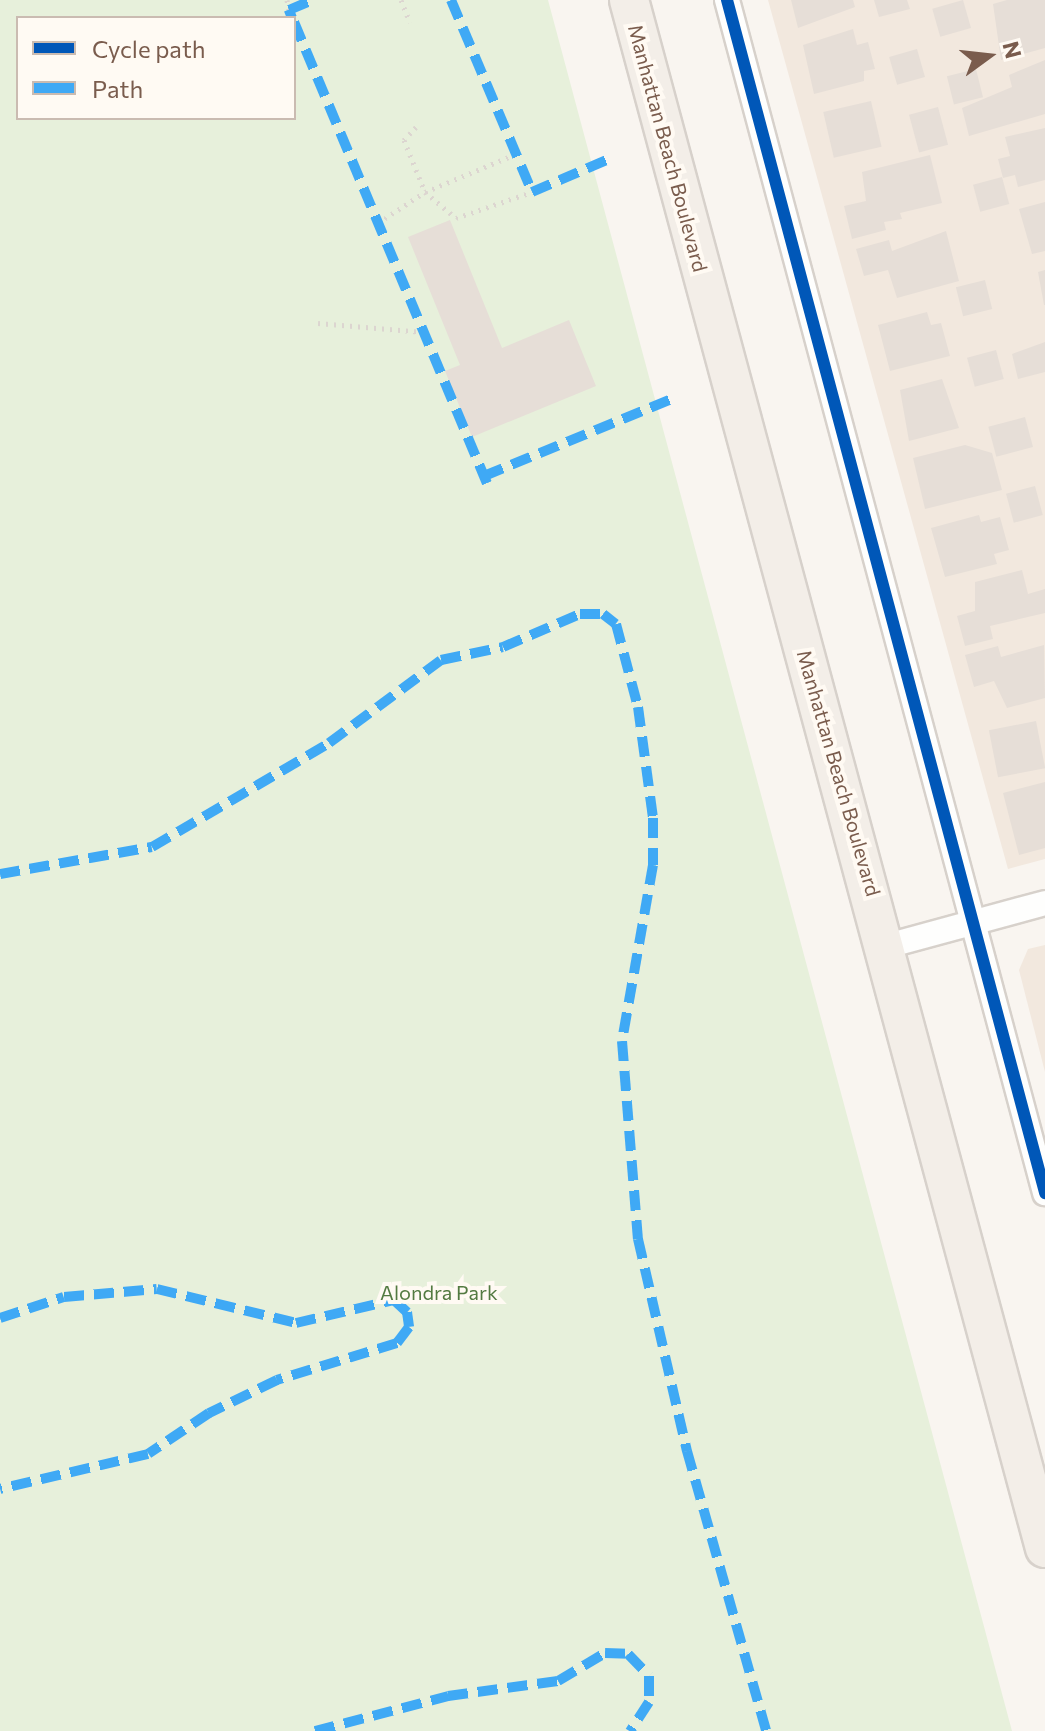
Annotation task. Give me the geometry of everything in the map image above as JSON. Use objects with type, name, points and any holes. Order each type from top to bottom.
[{"type":"main road","name":"Manhattan Beach Boulevard","points":[[629,0],[887,946],[1045,1548]]},
{"type":"street","points":[[727,0],[1045,1193]]},
{"type":"street","points":[[887,946],[1045,903]]},
{"type":"path","points":[[287,0],[289,10]]},
{"type":"path","points":[[401,0],[410,22]]},
{"type":"path","points":[[416,127],[404,140],[425,192],[456,218],[532,192]]},
{"type":"path","points":[[378,223],[425,192],[516,154]]},
{"type":"path","points":[[318,323],[424,332]]},
{"type":"shaded area","points":[[768,0],[1045,0],[1045,859],[1008,869]]},
{"type":"shaded area","points":[[1045,945],[1045,1072],[1019,970],[1028,949]]},
{"type":"green space","name":"Alondra Park","points":[[0,0],[548,0],[1012,1731],[0,1731]]},
{"type":"building","points":[[791,0],[853,0],[855,7],[798,28]]},
{"type":"building","points":[[874,0],[907,0],[910,9],[879,17]]},
{"type":"building","points":[[963,0],[971,28],[940,37],[932,9]]},
{"type":"building","points":[[1007,0],[1045,0],[1045,48],[1001,60],[993,4]]},
{"type":"building","points":[[853,29],[857,45],[868,42],[875,69],[864,71],[864,81],[814,94],[803,45]]},
{"type":"building","points":[[917,49],[925,77],[897,85],[889,57]]},
{"type":"building","points":[[1045,60],[1045,114],[969,136],[962,108],[1012,87],[1009,75]]},
{"type":"building","points":[[976,69],[983,97],[954,104],[947,76]]},
{"type":"building","points":[[871,101],[882,147],[834,158],[823,112]]},
{"type":"building","points":[[938,107],[948,145],[919,152],[909,115]]},
{"type":"building","points":[[1045,128],[1045,180],[1018,187],[1015,175],[1003,178],[998,159],[1010,156],[1005,137]]},
{"type":"building","points":[[930,155],[942,203],[900,213],[902,219],[884,222],[886,230],[852,239],[844,206],[866,201],[862,172]]},
{"type":"building","points":[[1002,177],[1009,204],[980,212],[973,185]]},
{"type":"building","points":[[1045,202],[1045,251],[1032,254],[1019,209]]},
{"type":"building","points":[[450,220],[502,348],[569,320],[596,386],[472,437],[445,371],[460,365],[408,237]]},
{"type":"building","points":[[946,231],[959,281],[897,298],[888,270],[864,276],[856,249],[889,240],[892,251]]},
{"type":"building","points":[[1045,270],[1045,305],[1044,305],[1038,272]]},
{"type":"building","points":[[985,280],[992,309],[963,316],[956,287]]},
{"type":"building","points":[[927,312],[931,325],[941,323],[950,356],[890,371],[878,325]]},
{"type":"building","points":[[1045,342],[1045,372],[1018,379],[1012,354]]},
{"type":"building","points":[[996,350],[1004,379],[975,387],[967,358]]},
{"type":"building","points":[[942,379],[959,428],[909,441],[900,390]]},
{"type":"building","points":[[1025,417],[1033,447],[996,457],[988,427]]},
{"type":"building","points":[[965,445],[992,453],[1002,490],[925,509],[913,458]]},
{"type":"building","points":[[1035,486],[1043,515],[1014,523],[1006,494]]},
{"type":"building","points":[[979,515],[981,522],[1000,517],[1009,550],[994,554],[997,564],[945,577],[931,528]]},
{"type":"building","points":[[1022,570],[1028,594],[1045,589],[1045,613],[990,626],[993,639],[965,646],[957,616],[975,611],[975,582]]},
{"type":"building","points":[[1044,645],[1045,698],[1007,708],[994,681],[974,687],[965,655],[998,646],[1001,657]]},
{"type":"building","points":[[1036,721],[1045,768],[998,777],[989,730]]},
{"type":"building","points":[[1045,782],[1045,848],[1019,855],[1003,793]]},
{"type":"marked path","points":[[291,16],[289,10],[313,0]]},
{"type":"marked path","points":[[451,0],[532,192],[609,159]]},
{"type":"marked path","points":[[296,27],[487,483]]},
{"type":"marked path","points":[[484,476],[672,399]]},
{"type":"marked path","points":[[0,874],[152,847],[329,743],[441,660],[503,647],[580,614],[603,614],[616,624],[638,707],[653,818],[653,865],[622,1041],[638,1239],[687,1451],[766,1731]]},
{"type":"marked path","points":[[0,1318],[64,1297],[157,1289],[296,1323],[394,1300],[407,1312],[409,1327],[397,1343],[277,1380],[209,1413],[148,1454],[0,1489]]},
{"type":"marked path","points":[[315,1731],[448,1696],[558,1681],[605,1653],[628,1654],[649,1676],[649,1702],[630,1731]]},
{"type":"cycle path","points":[[727,0],[1045,1193]]}]
